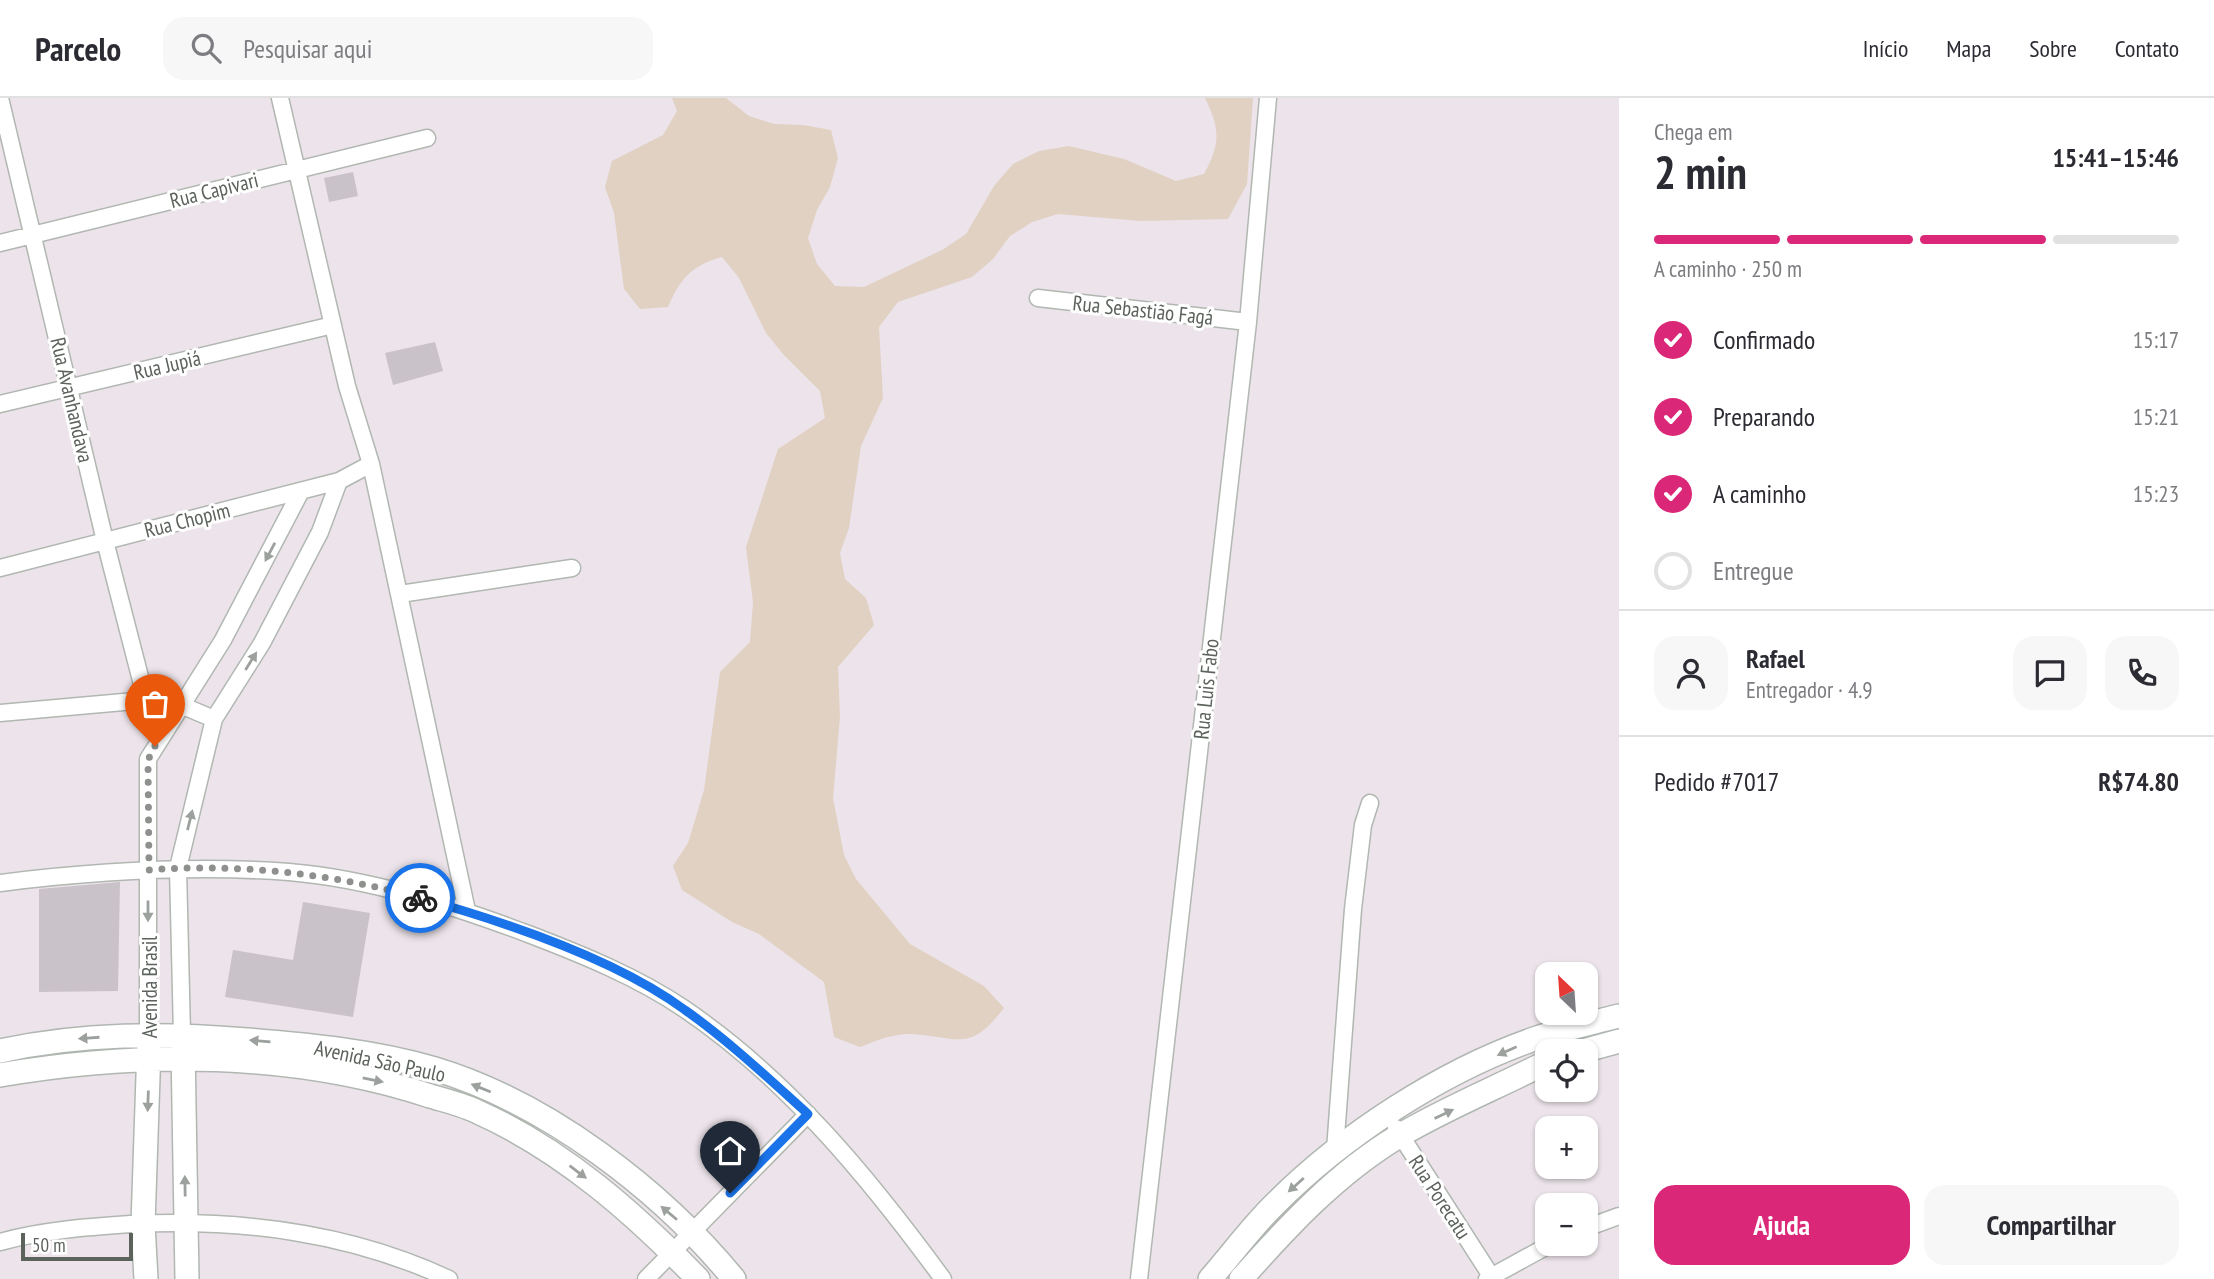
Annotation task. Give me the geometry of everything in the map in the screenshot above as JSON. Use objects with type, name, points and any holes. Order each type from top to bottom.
[{"type":"street","name":"Rua Avanhandava","points":[[0,98],[105,541],[146,700]]},
{"type":"street","points":[[280,98],[347,386],[371,464],[467,911]]},
{"type":"street","name":"Rua Luis Fabo","points":[[1139,1279],[1248,322],[1268,98]]},
{"type":"street","name":"Rua Capivari","points":[[0,243],[427,138]]},
{"type":"street","name":"Rua Sebastião Fagá","points":[[1038,298],[1248,322]]},
{"type":"street","name":"Rua Jupiá","points":[[0,404],[333,326]]},
{"type":"street","name":"Rua Chopim","points":[[0,568],[339,481],[371,464]]},
{"type":"street","name":"Avenida Brasil","points":[[187,1279],[178,868],[215,719],[269,631],[320,532],[339,481]]},
{"type":"street","name":"Avenida Brasil","points":[[146,1279],[143,1224],[150,1060],[148,760],[163,732],[183,706],[223,640],[301,491]]},
{"type":"street","points":[[400,594],[572,568]]},
{"type":"street","points":[[0,713],[146,700],[183,706],[215,719]]},
{"type":"street","points":[[1335,1150],[1353,909],[1363,825],[1370,803]]},
{"type":"street","points":[[0,883],[178,868],[291,873],[383,888],[467,911],[594,959],[683,1008],[741,1054],[808,1114],[855,1163],[943,1279]]},
{"type":"street","points":[[1210,1279],[1272,1207],[1335,1150],[1387,1115],[1456,1074],[1535,1038],[1619,1016]]},
{"type":"street","name":"Avenida São Paulo","points":[[0,1051],[42,1041],[148,1033],[181,1034],[325,1058],[435,1069],[540,1115],[595,1150],[692,1232],[734,1279]]},
{"type":"street","points":[[42,1041],[47,1067]]},
{"type":"street","points":[[1598,1047],[1619,1041]]},
{"type":"street","name":"Avenida São Paulo","points":[[0,1075],[47,1067],[150,1060],[325,1058],[480,1112],[550,1151],[617,1201],[698,1279]]},
{"type":"street","points":[[1241,1279],[1286,1228],[1342,1176],[1400,1135],[1535,1068]]},
{"type":"street","points":[[646,1279],[808,1114]]},
{"type":"street","name":"Rua Porecatu","points":[[1387,1115],[1491,1278]]},
{"type":"street","points":[[1598,1224],[1619,1216]]},
{"type":"street","points":[[0,1242],[27,1235],[186,1221],[263,1225],[335,1238],[405,1258],[449,1279]]},
{"type":"street","points":[[1491,1278],[1535,1253]]},
{"type":"shaded area","points":[[672,98],[726,98],[749,116],[774,124],[831,130],[838,158],[830,187],[817,210],[808,238],[817,264],[835,286],[864,287],[942,250],[966,234],[994,186],[1013,164],[1039,151],[1069,146],[1124,159],[1176,181],[1204,174],[1216,145],[1216,127],[1205,98],[1253,98],[1247,184],[1228,219],[1141,221],[1058,214],[1032,222],[1010,236],[993,259],[972,277],[898,302],[879,327],[883,398],[861,446],[849,528],[840,553],[845,579],[866,598],[874,625],[838,667],[840,717],[833,798],[844,855],[856,879],[910,944],[984,986],[1004,1008],[973,1037],[954,1039],[906,1034],[860,1047],[834,1037],[824,982],[759,934],[732,922],[682,890],[673,866],[688,843],[704,790],[720,672],[750,642],[753,602],[746,547],[778,449],[825,418],[820,391],[766,333],[739,278],[722,257],[703,264],[688,274],[677,288],[668,307],[640,309],[624,289],[614,213],[605,187],[612,161],[663,135],[677,111]]},
{"type":"building","points":[[353,172],[358,196],[329,202],[324,178]]},
{"type":"building","points":[[435,342],[443,371],[393,385],[385,353]]},
{"type":"building","points":[[120,882],[118,991],[39,992],[39,889]]},
{"type":"building","points":[[303,902],[370,913],[353,1017],[225,997],[233,950],[293,960]]},
{"type":"way so far","points":[[155,746],[148,760],[146,799],[149,870],[178,868],[291,873],[383,888],[420,898]]},
{"type":"route","points":[[420,898],[467,911],[594,959],[683,1008],[741,1054],[808,1114],[730,1193]]}]
